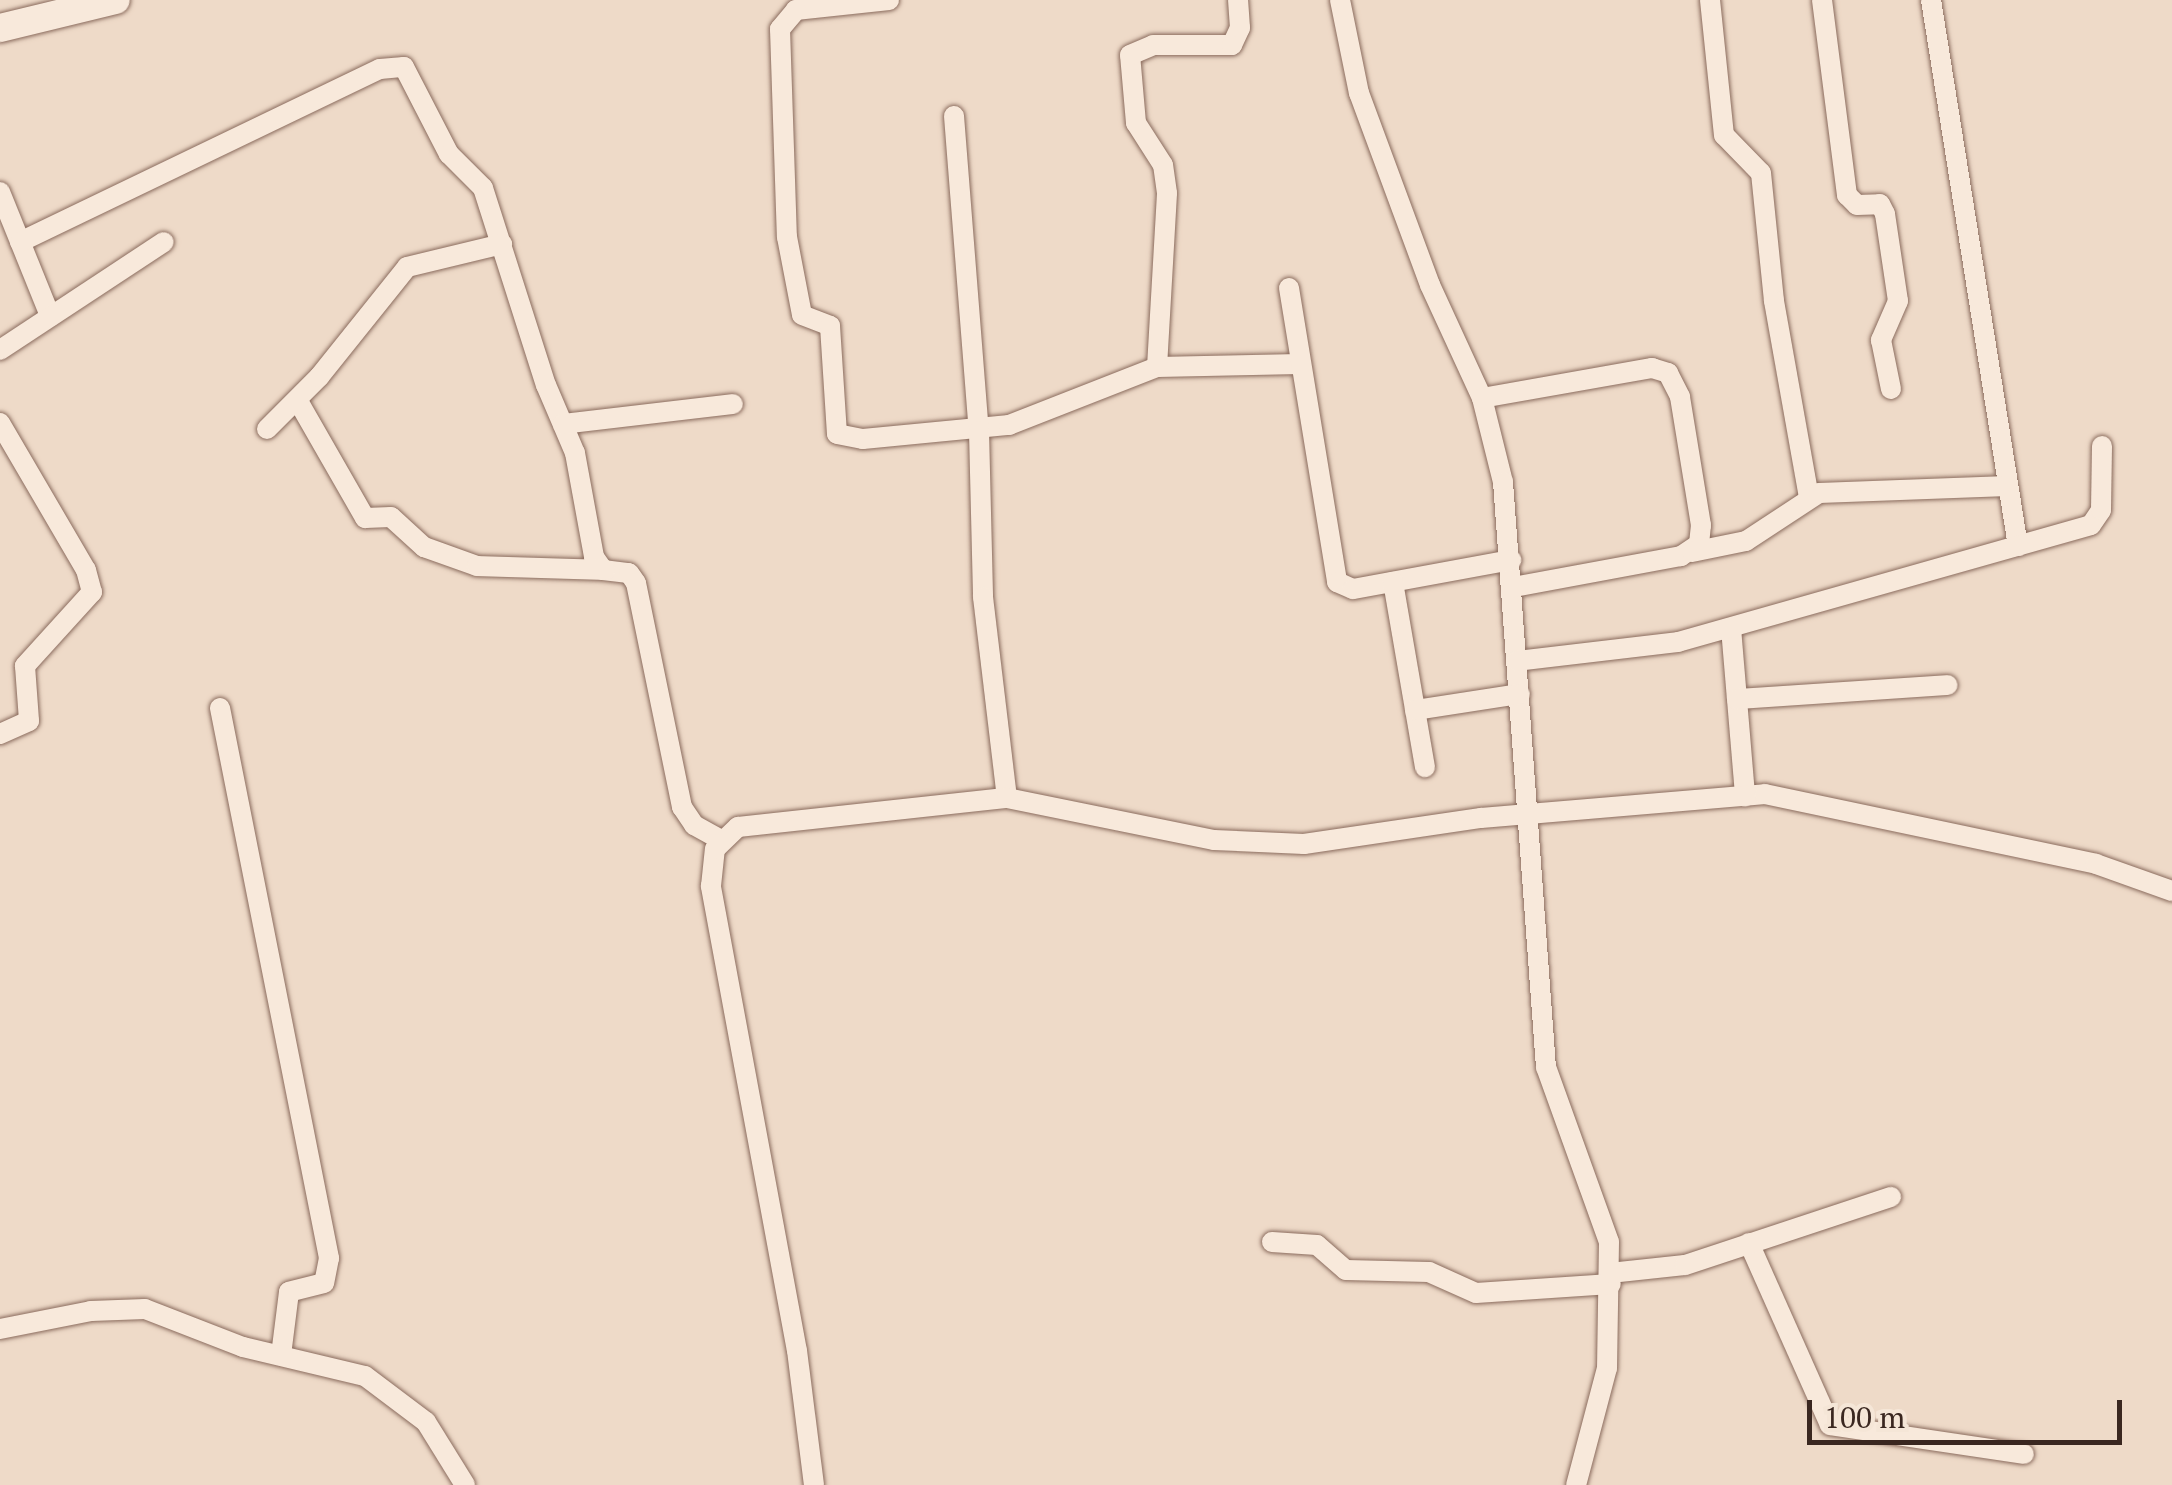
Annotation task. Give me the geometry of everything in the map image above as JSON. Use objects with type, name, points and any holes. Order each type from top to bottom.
[{"type":"street","points":[[0,28],[63,6],[116,0]]},
{"type":"street","points":[[888,0],[796,10],[782,19],[786,219],[800,311],[830,326],[836,428],[842,438],[978,431],[1050,413],[1157,367],[1300,364]]},
{"type":"street","points":[[1157,367],[1167,192],[1163,165],[1136,123],[1130,54],[1152,45],[1232,45],[1240,28],[1238,0]]},
{"type":"street","points":[[1340,0],[1359,93],[1388,179],[1482,398],[1498,450],[1511,560],[1546,1067],[1609,1242],[1607,1368],[1576,1485]]},
{"type":"street","points":[[1710,0],[1724,135],[1761,173],[1776,318],[1809,497]]},
{"type":"street","points":[[1822,0],[1847,195],[1857,205],[1880,204],[1886,214],[1898,301],[1881,340],[1891,390]]},
{"type":"street","points":[[1931,0],[2018,546]]},
{"type":"street","points":[[20,242],[398,64],[449,154],[483,188],[564,424],[594,557],[605,570]]},
{"type":"street","points":[[954,116],[978,431],[983,597],[1007,798]]},
{"type":"street","points":[[0,192],[50,316]]},
{"type":"street","points":[[0,350],[164,242]]},
{"type":"street","points":[[267,429],[298,401],[406,267],[502,244]]},
{"type":"street","points":[[1289,288],[1332,575],[1353,590],[1511,560]]},
{"type":"street","points":[[1482,398],[1652,368],[1668,373],[1680,397],[1701,525],[1692,552]]},
{"type":"street","points":[[298,401],[364,518],[391,517],[424,546],[478,566],[629,573],[636,583],[682,807],[694,825],[721,840]]},
{"type":"street","points":[[564,424],[733,404]]},
{"type":"street","points":[[0,423],[86,570],[92,592],[26,666],[30,722],[0,734]]},
{"type":"street","points":[[1517,661],[1678,642],[2098,520],[2102,446]]},
{"type":"street","points":[[1513,587],[1746,541],[1809,497],[1865,488],[2008,486]]},
{"type":"street","points":[[1393,582],[1425,767]]},
{"type":"street","points":[[1730,628],[1745,796]]},
{"type":"street","points":[[1736,700],[1948,685]]},
{"type":"street","points":[[1416,710],[1520,694]]},
{"type":"street","points":[[220,708],[330,1268],[320,1285],[291,1288],[281,1355]]},
{"type":"street","points":[[814,1485],[798,1351],[711,886],[711,859],[721,840],[738,827],[1007,798],[1071,816],[1271,845],[1528,814],[1784,795],[2096,864],[2172,891]]},
{"type":"street","points":[[1272,1242],[1317,1244],[1346,1270],[1429,1272],[1476,1294],[1674,1268],[1891,1197]]},
{"type":"street","points":[[1750,1243],[1830,1425],[2024,1454]]},
{"type":"street","points":[[0,1328],[91,1311],[145,1309],[281,1355],[365,1376],[390,1391],[426,1422],[464,1485]]}]
